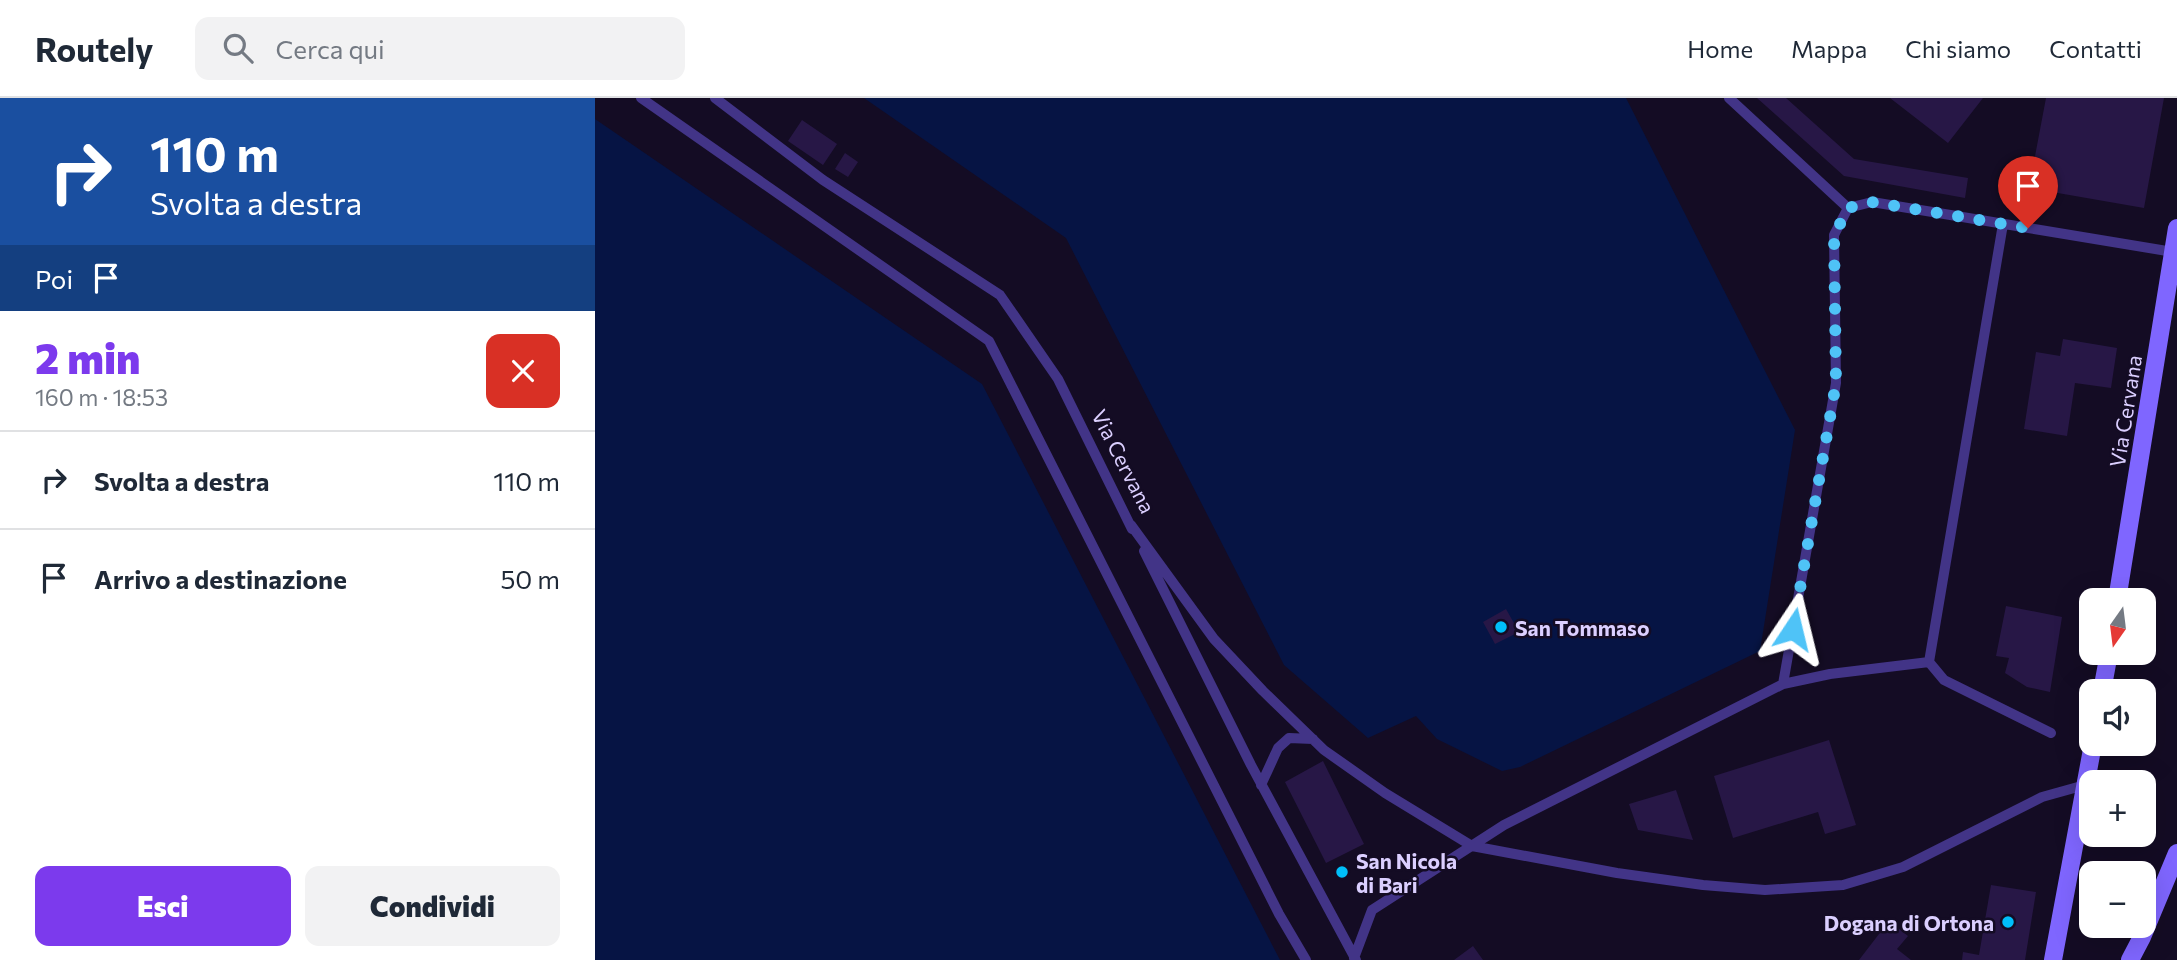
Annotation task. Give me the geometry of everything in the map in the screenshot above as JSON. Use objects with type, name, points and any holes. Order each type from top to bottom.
[{"type":"street","name":"Via Cervana","points":[[2119,588],[2177,228]]},
{"type":"street","points":[[2053,960],[2079,818]]},
{"type":"street","points":[[2130,960],[2177,853]]},
{"type":"lane","points":[[641,98],[989,341],[1279,914],[1306,960]]},
{"type":"lane","name":"Via Cervana","points":[[715,98],[823,180],[1000,295],[1058,379],[1261,785],[1355,959]]},
{"type":"lane","points":[[1729,98],[1848,208]]},
{"type":"lane","points":[[1783,684],[1836,383],[1834,236],[1848,208],[1872,202],[2173,252]]},
{"type":"lane","points":[[2003,224],[1929,662],[1944,681],[2051,733]]},
{"type":"lane","points":[[1131,525],[1214,639],[1313,740],[1385,793],[1472,846],[1617,873],[1703,885],[1765,890],[1843,885],[1903,867],[2042,797],[2079,787]]},
{"type":"lane","points":[[1355,959],[1372,910],[1504,825],[1783,684],[1830,674],[1929,662]]},
{"type":"lane","points":[[1261,785],[1278,748],[1289,738],[1313,740]]},
{"type":"shaded area","points":[[864,98],[1626,98],[1795,430],[1760,651],[1520,767],[1502,771],[1437,739],[1416,716],[1368,738],[1284,665],[1066,238]]},
{"type":"shaded area","points":[[595,119],[982,384],[1280,960],[595,960]]},
{"type":"building","points":[[1757,98],[1786,98],[1854,159],[1968,178],[1965,198],[1844,176]]},
{"type":"building","points":[[1890,98],[1983,98],[1948,143]]},
{"type":"building","points":[[2046,98],[2164,98],[2144,208],[2029,188]]},
{"type":"building","points":[[802,120],[837,144],[823,165],[788,141]]},
{"type":"building","points":[[845,153],[858,162],[848,177],[835,169]]},
{"type":"building","points":[[2063,339],[2117,348],[2111,388],[2075,383],[2067,436],[2024,429],[2036,352],[2060,356]]},
{"type":"building","points":[[2006,606],[2062,617],[2050,692],[2027,687],[2005,673],[2009,658],[1996,656]]},
{"type":"building","name":"San Tommaso","points":[[1506,609],[1519,632],[1495,644],[1483,622]]},
{"type":"building","points":[[1829,740],[1856,825],[1825,834],[1818,812],[1733,838],[1714,776]]},
{"type":"building","points":[[1323,761],[1364,844],[1326,863],[1285,782]]},
{"type":"building","points":[[1676,790],[1693,840],[1638,830],[1629,804]]},
{"type":"building","name":"Dogana di Ortona","points":[[1991,885],[2036,892],[2025,960],[1962,960],[1963,952],[1979,955]]},
{"type":"building","points":[[1889,921],[1908,936],[1897,949],[1911,960],[1859,960]]},
{"type":"building","points":[[1473,946],[1483,960],[1454,960]]},
{"type":"place","name":"San Tommaso","points":[[1501,627]]},
{"type":"place","name":"San Nicola di Bari","points":[[1342,872]]},
{"type":"place","name":"Dogana di Ortona","points":[[2008,922]]},
{"type":"route","points":[[1793,629],[1836,383],[1834,236],[1848,208],[1872,202],[2028,228]]}]
